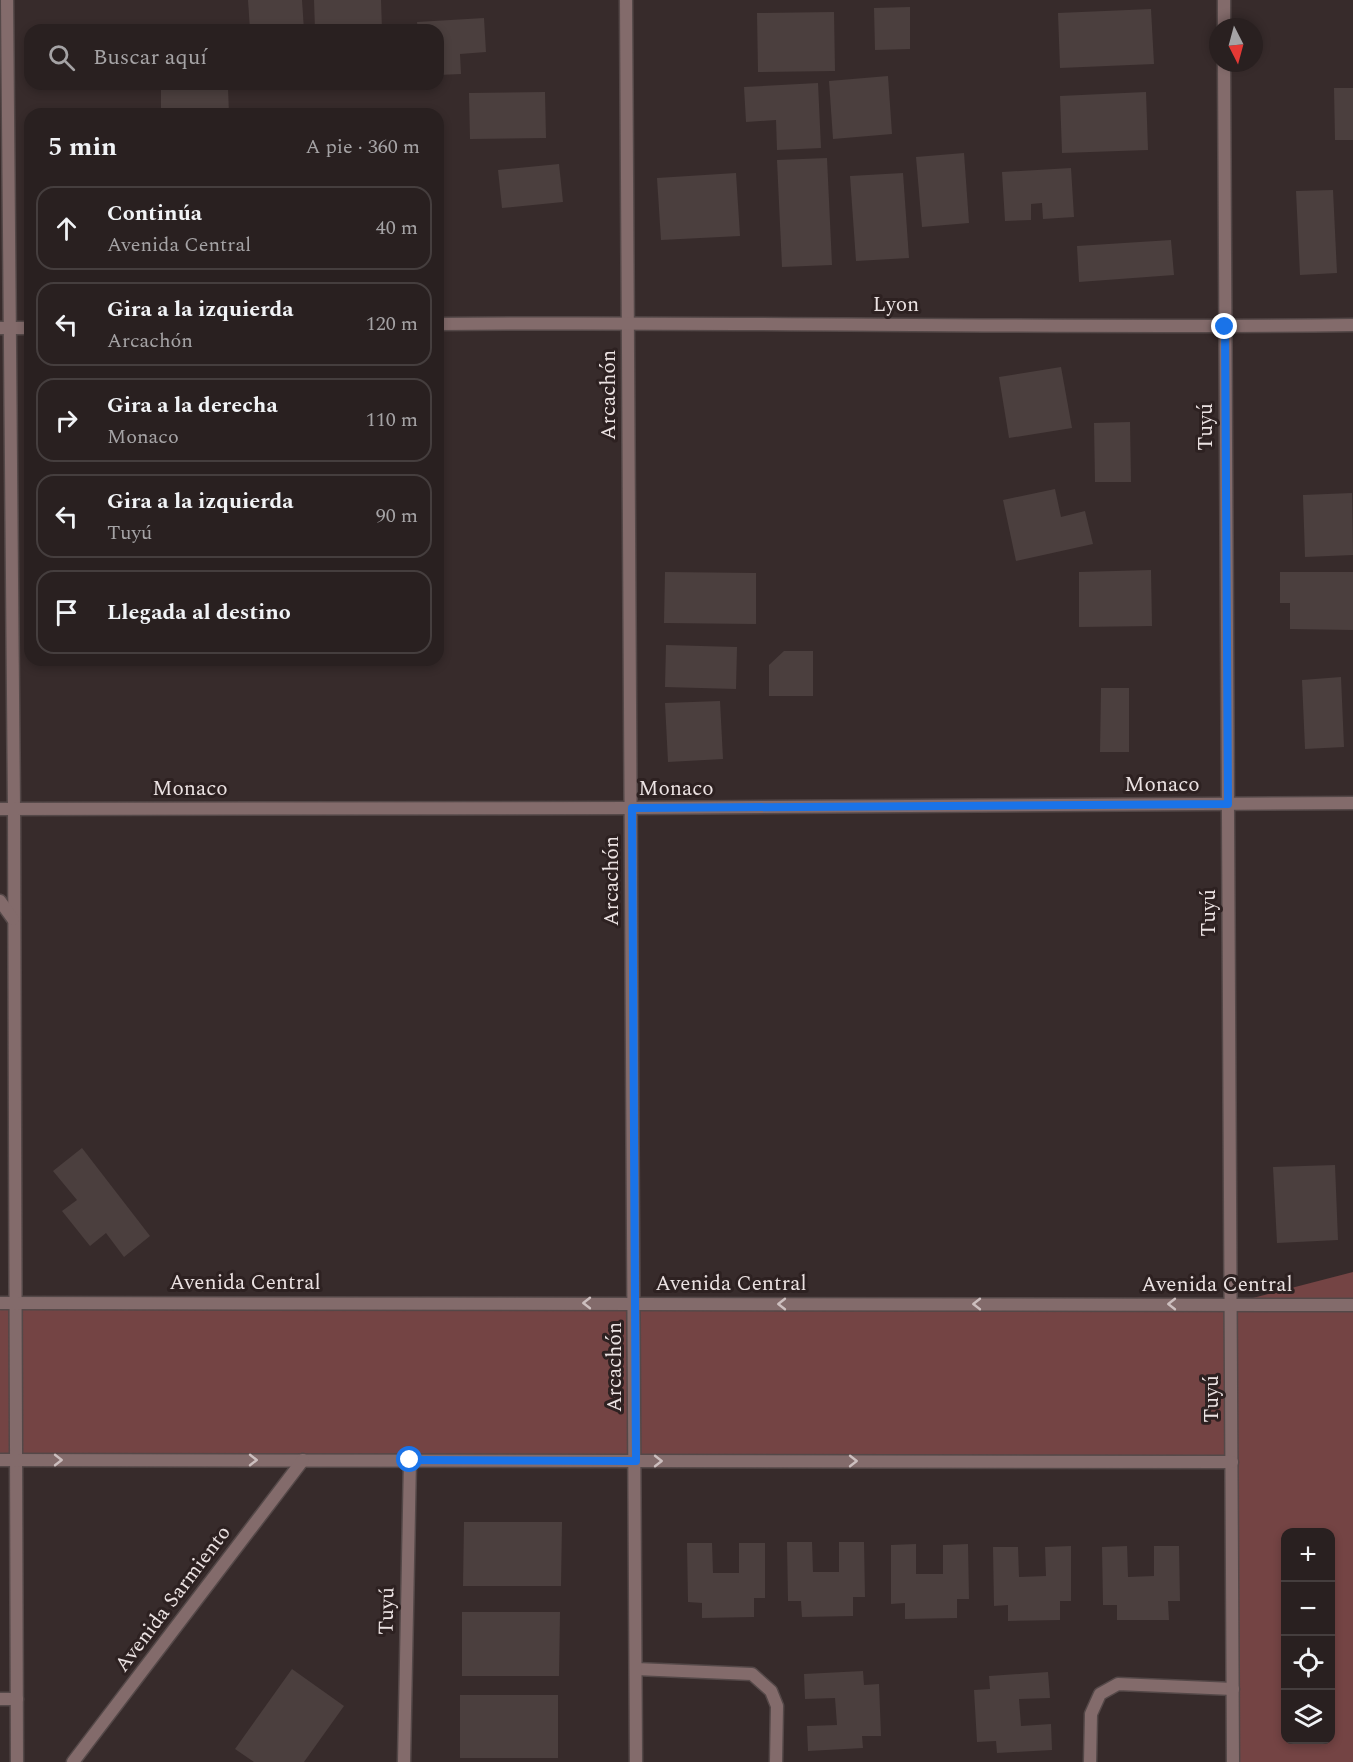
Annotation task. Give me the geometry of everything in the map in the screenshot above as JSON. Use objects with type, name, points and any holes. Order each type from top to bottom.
[{"type":"street","points":[[7,0],[4,328],[14,809],[17,1762]]},
{"type":"street","name":"Arcachón","points":[[626,0],[636,1762]]},
{"type":"street","points":[[1224,0],[1224,18]]},
{"type":"street","name":"Tuyú","points":[[1224,72],[1233,1762]]},
{"type":"street","name":"Lyon","points":[[444,324],[628,322],[1225,327],[1353,325]]},
{"type":"street","points":[[4,328],[24,328]]},
{"type":"street","name":"Monaco","points":[[0,809],[632,808],[1353,803]]},
{"type":"street","points":[[0,901],[14,919]]},
{"type":"street","name":"Avenida Central","points":[[0,1303],[1353,1305]]},
{"type":"street","points":[[0,1460],[1232,1462]]},
{"type":"street","name":"Avenida Sarmiento","points":[[73,1762],[303,1460]]},
{"type":"street","name":"Tuyú","points":[[404,1762],[410,1460]]},
{"type":"street","points":[[636,1669],[752,1674],[771,1691],[777,1706],[776,1762]]},
{"type":"street","points":[[1090,1762],[1091,1714],[1100,1694],[1118,1684],[1233,1689]]},
{"type":"street","points":[[0,1699],[17,1699]]},
{"type":"shaded area","points":[[1353,1272],[1353,1762],[1233,1762],[1231,1462],[0,1460],[0,1303],[1230,1304]]},
{"type":"building","points":[[248,0],[302,0],[304,24],[250,24]]},
{"type":"building","points":[[314,0],[381,0],[382,24],[315,24]]},
{"type":"building","points":[[910,7],[910,49],[875,50],[874,8]]},
{"type":"building","points":[[1151,9],[1154,64],[1060,68],[1058,13]]},
{"type":"building","points":[[834,12],[835,71],[758,72],[757,13]]},
{"type":"building","points":[[484,18],[486,52],[460,54],[461,74],[444,75],[444,24],[417,24],[417,22]]},
{"type":"building","points":[[888,76],[892,134],[833,139],[829,81]]},
{"type":"building","points":[[818,83],[821,148],[777,150],[776,120],[746,122],[744,87]]},
{"type":"building","points":[[1334,88],[1353,88],[1353,140],[1335,140]]},
{"type":"building","points":[[161,90],[228,90],[229,108],[161,108]]},
{"type":"building","points":[[545,92],[546,138],[470,139],[469,93]]},
{"type":"building","points":[[1146,92],[1148,150],[1062,153],[1060,96]]},
{"type":"building","points":[[964,153],[969,223],[922,227],[916,157]]},
{"type":"building","points":[[827,158],[832,265],[782,267],[777,160]]},
{"type":"building","points":[[559,164],[563,202],[502,208],[498,170]]},
{"type":"building","points":[[1071,168],[1074,217],[1043,219],[1042,203],[1031,204],[1031,220],[1005,221],[1002,172]]},
{"type":"building","points":[[736,173],[740,236],[661,240],[657,178]]},
{"type":"building","points":[[903,173],[909,258],[856,261],[850,176]]},
{"type":"building","points":[[1333,190],[1337,273],[1300,275],[1296,191]]},
{"type":"building","points":[[1171,240],[1174,275],[1079,282],[1077,246]]},
{"type":"building","points":[[1061,367],[1072,428],[1009,438],[999,377]]},
{"type":"building","points":[[1130,422],[1131,482],[1095,482],[1094,423]]},
{"type":"building","points":[[1055,489],[1061,517],[1085,511],[1093,544],[1016,561],[1003,500]]},
{"type":"building","points":[[1352,493],[1353,555],[1305,557],[1303,495]]},
{"type":"building","points":[[1151,570],[1152,626],[1079,627],[1079,572]]},
{"type":"building","points":[[665,572],[756,573],[756,624],[664,623]]},
{"type":"building","points":[[1280,572],[1353,572],[1353,630],[1290,629],[1290,603],[1280,603]]},
{"type":"building","points":[[666,645],[737,647],[736,689],[665,687]]},
{"type":"building","points":[[784,651],[813,651],[813,696],[769,696],[769,665]]},
{"type":"building","points":[[1341,677],[1344,747],[1305,749],[1302,680]]},
{"type":"building","points":[[1101,688],[1129,688],[1129,752],[1100,752]]},
{"type":"building","points":[[720,701],[723,759],[668,762],[665,703]]},
{"type":"building","points":[[82,1148],[150,1236],[124,1257],[106,1233],[90,1246],[62,1211],[77,1200],[53,1171]]},
{"type":"building","points":[[1335,1165],[1338,1240],[1277,1243],[1273,1167]]},
{"type":"building","points":[[464,1522],[562,1522],[561,1586],[463,1586]]},
{"type":"building","points":[[787,1542],[812,1542],[813,1572],[839,1572],[839,1542],[864,1542],[865,1597],[853,1597],[853,1616],[802,1617],[801,1601],[788,1601]]},
{"type":"building","points":[[687,1543],[712,1543],[713,1573],[739,1573],[739,1543],[765,1543],[765,1598],[754,1598],[754,1617],[702,1618],[702,1603],[688,1602]]},
{"type":"building","points":[[916,1544],[916,1574],[943,1574],[943,1545],[968,1544],[969,1599],[957,1599],[957,1618],[905,1619],[905,1603],[891,1604],[891,1545]]},
{"type":"building","points":[[1071,1546],[1071,1601],[1060,1601],[1060,1620],[1008,1621],[1008,1605],[994,1606],[993,1547],[1018,1547],[1019,1577],[1046,1576],[1045,1547]]},
{"type":"building","points":[[1127,1546],[1128,1577],[1154,1576],[1154,1546],[1179,1546],[1180,1601],[1168,1601],[1169,1620],[1117,1620],[1117,1605],[1103,1605],[1102,1547]]},
{"type":"building","points":[[462,1612],[560,1612],[559,1676],[462,1676]]},
{"type":"building","points":[[292,1669],[344,1706],[304,1762],[254,1762],[235,1749]]},
{"type":"building","points":[[863,1671],[864,1685],[879,1684],[881,1736],[862,1736],[863,1748],[808,1751],[807,1726],[837,1725],[835,1698],[805,1699],[804,1674]]},
{"type":"building","points":[[1048,1672],[1050,1698],[1019,1699],[1021,1726],[1051,1724],[1052,1750],[997,1753],[996,1741],[977,1742],[974,1690],[990,1689],[989,1676]]},
{"type":"building","points":[[460,1695],[558,1695],[558,1758],[460,1758]]},
{"type":"route","points":[[410,1460],[636,1461],[632,808],[1228,804],[1225,327]]}]
